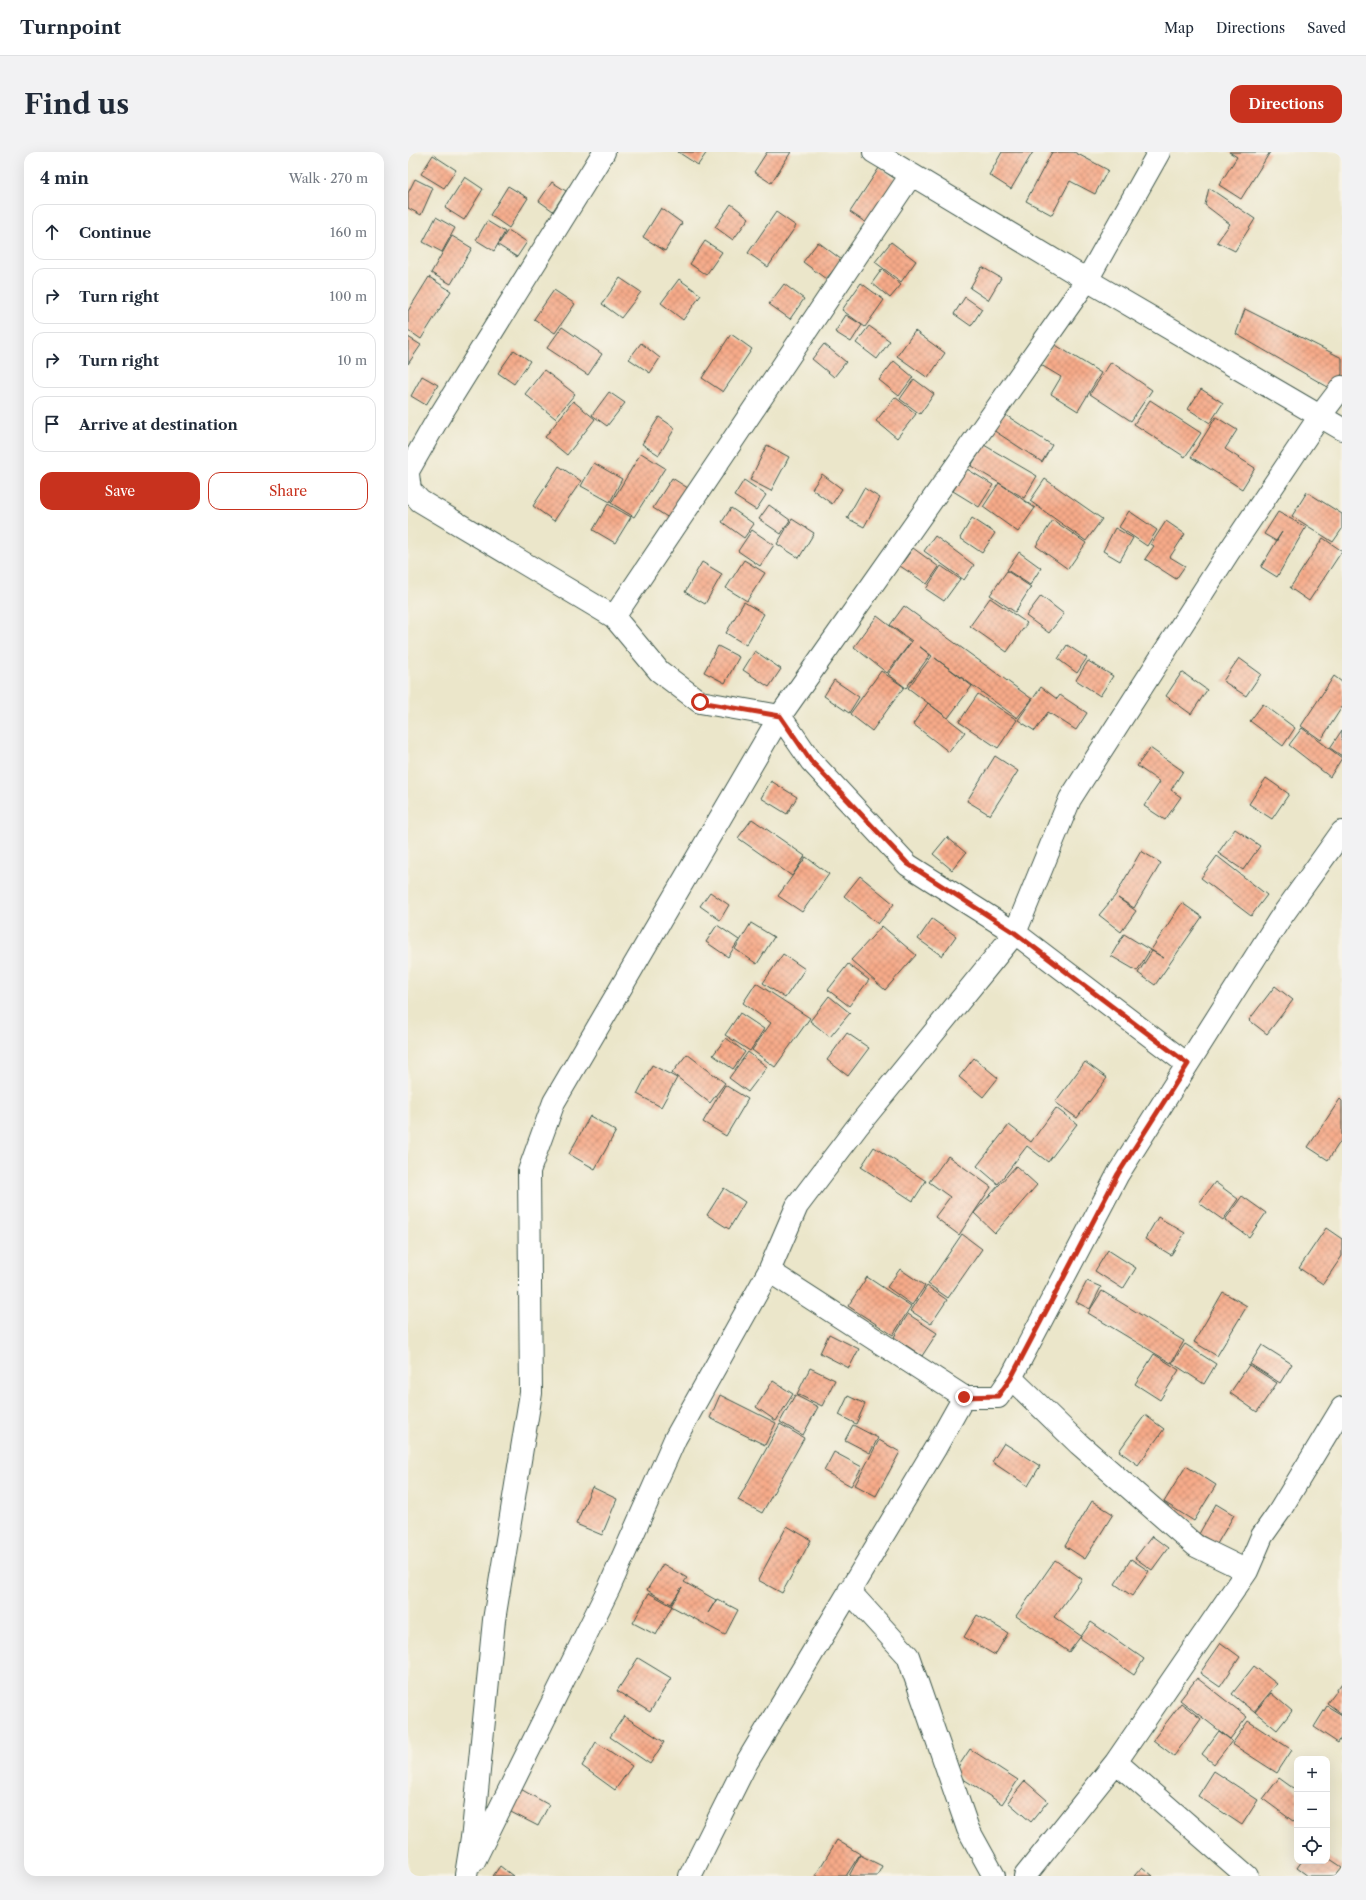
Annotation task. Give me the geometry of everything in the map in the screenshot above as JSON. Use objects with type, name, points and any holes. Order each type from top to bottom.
[{"type":"street","points":[[408,471],[436,422],[604,152]]},
{"type":"street","points":[[874,152],[1087,280],[1342,429]]},
{"type":"street","points":[[465,1876],[473,1831],[494,1620],[531,1393],[529,1171],[554,1102],[780,716],[1087,280],[1159,152]]},
{"type":"street","points":[[614,617],[911,175]]},
{"type":"street","points":[[465,1876],[486,1841],[609,1588],[675,1439],[769,1271],[797,1206],[857,1127],[1015,933],[1070,798],[1228,552],[1320,416],[1342,387]]},
{"type":"street","points":[[408,474],[410,490],[420,501],[614,617],[659,671],[700,702],[780,716],[811,761],[908,864],[1015,933],[1188,1064]]},
{"type":"street","points":[[769,1271],[964,1397],[998,1396],[1011,1378],[1118,1174],[1280,920],[1342,832]]},
{"type":"street","points":[[1011,1378],[1079,1444],[1196,1546],[1247,1571]]},
{"type":"street","points":[[690,1876],[747,1762],[936,1448],[964,1397]]},
{"type":"street","points":[[1025,1876],[1116,1762],[1247,1571],[1262,1536],[1279,1512],[1342,1408]]},
{"type":"street","points":[[849,1591],[908,1656],[968,1829],[994,1876]]},
{"type":"street","points":[[1116,1762],[1247,1876]]},
{"type":"building","points":[[678,152],[707,152],[698,165]]},
{"type":"building","points":[[767,152],[791,152],[771,183],[754,172]]},
{"type":"building","points":[[1002,152],[1033,152],[1011,189],[989,175]]},
{"type":"building","points":[[1052,152],[1074,152],[1108,170],[1095,194],[1070,181],[1052,215],[1026,201]]},
{"type":"building","points":[[1229,152],[1270,152],[1241,199],[1219,185],[1237,157]]},
{"type":"building","points":[[433,155],[456,170],[444,188],[421,174]]},
{"type":"building","points":[[879,168],[897,180],[868,224],[850,212]]},
{"type":"building","points":[[465,177],[483,189],[464,220],[445,208]]},
{"type":"building","points":[[415,179],[433,188],[421,215],[408,208],[408,193]]},
{"type":"building","points":[[552,182],[566,191],[553,211],[539,201]]},
{"type":"building","points":[[508,186],[528,198],[509,228],[490,215]]},
{"type":"building","points":[[1209,188],[1255,219],[1235,251],[1217,242],[1230,224],[1205,205]]},
{"type":"building","points":[[731,204],[749,218],[733,240],[715,227]]},
{"type":"building","points":[[661,208],[682,223],[665,251],[643,237]]},
{"type":"building","points":[[776,212],[796,226],[768,267],[748,253]]},
{"type":"building","points":[[436,217],[455,228],[442,252],[423,242]]},
{"type":"building","points":[[487,221],[505,232],[494,251],[476,240]]},
{"type":"building","points":[[508,230],[527,242],[517,257],[498,245]]},
{"type":"building","points":[[452,236],[472,248],[451,284],[431,273]]},
{"type":"building","points":[[705,241],[722,252],[706,275],[690,264]]},
{"type":"building","points":[[818,242],[842,260],[826,279],[803,262]]},
{"type":"building","points":[[891,242],[916,261],[901,282],[875,262]]},
{"type":"building","points":[[982,267],[1001,278],[988,300],[970,288]]},
{"type":"building","points":[[882,269],[901,285],[890,298],[872,283]]},
{"type":"building","points":[[429,277],[451,291],[421,339],[408,330],[408,311]]},
{"type":"building","points":[[620,278],[641,292],[621,318],[602,304]]},
{"type":"building","points":[[679,279],[701,295],[683,320],[661,303]]},
{"type":"building","points":[[861,283],[884,300],[865,327],[842,310]]},
{"type":"building","points":[[784,284],[804,299],[790,319],[769,304]]},
{"type":"building","points":[[554,290],[575,304],[555,333],[534,319]]},
{"type":"building","points":[[965,297],[982,309],[971,326],[954,314]]},
{"type":"building","points":[[1245,309],[1342,358],[1342,374],[1333,390],[1236,334]]},
{"type":"building","points":[[846,315],[862,325],[851,342],[835,332]]},
{"type":"building","points":[[869,326],[890,341],[877,359],[856,343]]},
{"type":"building","points":[[562,327],[602,354],[588,375],[547,348]]},
{"type":"building","points":[[915,331],[945,353],[928,378],[897,356]]},
{"type":"building","points":[[731,334],[752,349],[723,392],[702,378]]},
{"type":"building","points":[[408,337],[421,345],[408,364]]},
{"type":"building","points":[[641,343],[660,358],[650,373],[629,359]]},
{"type":"building","points":[[824,344],[846,362],[834,377],[812,359]]},
{"type":"building","points":[[1054,344],[1101,373],[1078,411],[1051,394],[1061,377],[1041,365]]},
{"type":"building","points":[[514,350],[530,361],[514,384],[498,373]]},
{"type":"building","points":[[894,361],[913,377],[899,396],[879,380]]},
{"type":"building","points":[[1111,362],[1152,390],[1131,421],[1090,394]]},
{"type":"building","points":[[544,370],[575,394],[555,418],[525,394]]},
{"type":"building","points":[[422,376],[438,385],[426,405],[411,396]]},
{"type":"building","points":[[914,379],[934,394],[920,414],[900,399]]},
{"type":"building","points":[[1201,389],[1223,403],[1210,423],[1188,409]]},
{"type":"building","points":[[609,392],[625,403],[607,426],[592,415]]},
{"type":"building","points":[[895,397],[916,414],[897,438],[876,421]]},
{"type":"building","points":[[1150,400],[1201,433],[1185,457],[1134,424]]},
{"type":"building","points":[[573,401],[595,419],[567,455],[545,437]]},
{"type":"building","points":[[1004,414],[1052,445],[1042,462],[993,430]]},
{"type":"building","points":[[659,417],[675,428],[659,455],[642,444]]},
{"type":"building","points":[[1216,417],[1237,430],[1225,449],[1255,468],[1242,489],[1191,457]]},
{"type":"building","points":[[767,445],[789,457],[771,491],[750,480]]},
{"type":"building","points":[[984,445],[1037,476],[1024,498],[971,466]]},
{"type":"building","points":[[641,453],[665,468],[634,517],[611,503]]},
{"type":"building","points":[[594,463],[622,479],[610,502],[581,486]]},
{"type":"building","points":[[559,466],[581,481],[554,521],[533,506]]},
{"type":"building","points":[[967,469],[993,485],[979,507],[953,491]]},
{"type":"building","points":[[822,474],[842,489],[832,504],[812,489]]},
{"type":"building","points":[[672,478],[691,490],[672,520],[653,508]]},
{"type":"building","points":[[1045,479],[1102,519],[1086,541],[1030,501]]},
{"type":"building","points":[[744,480],[766,495],[756,510],[734,496]]},
{"type":"building","points":[[999,483],[1035,508],[1018,532],[983,507]]},
{"type":"building","points":[[864,488],[880,498],[864,527],[847,518]]},
{"type":"building","points":[[1307,492],[1342,514],[1342,529],[1333,542],[1292,516]]},
{"type":"building","points":[[608,504],[631,517],[615,543],[593,530]]},
{"type":"building","points":[[769,505],[790,520],[781,534],[759,519]]},
{"type":"building","points":[[731,508],[754,524],[744,538],[722,522]]},
{"type":"building","points":[[1129,511],[1157,530],[1147,546],[1119,527]]},
{"type":"building","points":[[1278,512],[1306,527],[1277,577],[1261,567],[1282,532],[1276,541],[1264,534]]},
{"type":"building","points":[[972,518],[995,533],[982,553],[960,538]]},
{"type":"building","points":[[792,519],[814,533],[799,558],[777,544]]},
{"type":"building","points":[[1053,520],[1086,543],[1068,569],[1036,546]]},
{"type":"building","points":[[1166,521],[1185,534],[1170,557],[1185,566],[1176,579],[1145,559],[1154,546],[1151,544]]},
{"type":"building","points":[[1115,528],[1133,538],[1120,561],[1103,551]]},
{"type":"building","points":[[752,530],[774,545],[760,566],[738,551]]},
{"type":"building","points":[[935,536],[974,565],[964,580],[924,551]]},
{"type":"building","points":[[1323,538],[1342,551],[1309,601],[1290,588]]},
{"type":"building","points":[[913,548],[939,567],[927,584],[900,566]]},
{"type":"building","points":[[1019,552],[1041,568],[1030,585],[1007,570]]},
{"type":"building","points":[[744,560],[765,573],[747,601],[726,588]]},
{"type":"building","points":[[702,562],[722,574],[705,604],[685,592]]},
{"type":"building","points":[[941,566],[960,579],[944,601],[926,589]]},
{"type":"building","points":[[1007,571],[1031,587],[1015,612],[990,595]]},
{"type":"building","points":[[1041,596],[1064,614],[1049,633],[1026,616]]},
{"type":"building","points":[[990,598],[1027,623],[1007,652],[970,626]]},
{"type":"building","points":[[744,602],[764,614],[746,645],[726,633]]},
{"type":"building","points":[[904,606],[1032,699],[1017,718],[935,658],[972,686],[948,718],[908,688],[932,656],[919,646],[930,655],[906,688],[888,674],[912,641],[890,625]]},
{"type":"building","points":[[877,616],[911,642],[887,673],[854,647]]},
{"type":"building","points":[[1067,645],[1087,658],[1077,673],[1058,659]]},
{"type":"building","points":[[718,646],[739,657],[725,683],[704,672]]},
{"type":"building","points":[[755,651],[781,669],[769,687],[743,670]]},
{"type":"building","points":[[1239,658],[1261,674],[1246,696],[1223,681]]},
{"type":"building","points":[[1088,661],[1113,676],[1100,696],[1076,680]]},
{"type":"building","points":[[881,671],[904,687],[872,731],[850,714]]},
{"type":"building","points":[[1182,672],[1207,690],[1191,714],[1166,696]]},
{"type":"building","points":[[1334,676],[1342,682],[1342,707],[1321,740],[1301,726]]},
{"type":"building","points":[[834,680],[859,697],[849,713],[824,696]]},
{"type":"building","points":[[1041,687],[1057,699],[1060,695],[1087,713],[1076,730],[1048,712],[1035,731],[1018,720]]},
{"type":"building","points":[[978,694],[1017,720],[998,748],[959,722]]},
{"type":"building","points":[[928,703],[965,732],[949,752],[913,724]]},
{"type":"building","points":[[1263,704],[1295,728],[1283,746],[1250,721]]},
{"type":"building","points":[[1302,728],[1342,758],[1330,777],[1289,745]]},
{"type":"building","points":[[1342,730],[1342,756],[1330,748]]},
{"type":"building","points":[[1150,748],[1183,771],[1171,790],[1181,797],[1165,820],[1144,806],[1160,782],[1137,766]]},
{"type":"building","points":[[995,756],[1018,771],[990,815],[967,801]]},
{"type":"building","points":[[1266,778],[1289,794],[1272,819],[1249,804]]},
{"type":"building","points":[[771,781],[797,797],[787,814],[761,798]]},
{"type":"building","points":[[752,819],[805,856],[792,876],[738,838]]},
{"type":"building","points":[[1235,829],[1260,846],[1243,870],[1218,853]]},
{"type":"building","points":[[947,837],[966,853],[952,870],[933,854]]},
{"type":"building","points":[[1141,851],[1161,863],[1134,908],[1118,898],[1136,911],[1121,932],[1099,915],[1115,896]]},
{"type":"building","points":[[1217,856],[1267,895],[1251,916],[1201,878]]},
{"type":"building","points":[[806,857],[829,874],[802,912],[778,896]]},
{"type":"building","points":[[860,876],[894,904],[878,924],[844,896]]},
{"type":"building","points":[[710,892],[729,905],[720,920],[700,906]]},
{"type":"building","points":[[1182,903],[1202,917],[1155,985],[1138,973],[1152,951],[1164,958],[1151,950]]},
{"type":"building","points":[[932,919],[956,936],[942,956],[918,939]]},
{"type":"building","points":[[751,923],[774,937],[757,964],[735,949]]},
{"type":"building","points":[[717,925],[739,940],[728,957],[706,942]]},
{"type":"building","points":[[882,926],[916,955],[885,990],[851,960]]},
{"type":"building","points":[[1124,934],[1150,950],[1137,971],[1111,956]]},
{"type":"building","points":[[783,954],[805,969],[785,998],[763,983]]},
{"type":"building","points":[[848,964],[869,980],[849,1006],[828,990]]},
{"type":"building","points":[[756,983],[810,1018],[775,1067],[752,1050],[771,1023],[743,1003]]},
{"type":"building","points":[[1275,986],[1293,1000],[1267,1034],[1249,1020]]},
{"type":"building","points":[[829,996],[850,1013],[830,1037],[810,1021]]},
{"type":"building","points":[[740,1013],[764,1029],[750,1051],[725,1035]]},
{"type":"building","points":[[847,1033],[869,1048],[848,1076],[827,1060]]},
{"type":"building","points":[[726,1038],[745,1052],[733,1069],[713,1055]]},
{"type":"building","points":[[748,1052],[767,1067],[748,1092],[729,1078]]},
{"type":"building","points":[[687,1054],[725,1083],[710,1103],[672,1073]]},
{"type":"building","points":[[974,1058],[998,1078],[983,1097],[959,1077]]},
{"type":"building","points":[[1085,1062],[1107,1078],[1077,1118],[1055,1102]]},
{"type":"building","points":[[652,1065],[677,1078],[661,1107],[637,1094]]},
{"type":"building","points":[[725,1085],[748,1099],[726,1136],[703,1122]]},
{"type":"building","points":[[1340,1099],[1342,1101],[1342,1139],[1328,1160],[1308,1147]]},
{"type":"building","points":[[1056,1108],[1077,1124],[1048,1162],[1027,1146],[998,1184],[977,1166],[1009,1125],[1031,1142]]},
{"type":"building","points":[[590,1116],[616,1131],[595,1169],[569,1154]]},
{"type":"building","points":[[874,1147],[926,1181],[913,1201],[861,1167]]},
{"type":"building","points":[[948,1156],[991,1187],[959,1235],[935,1217],[950,1197],[929,1182]]},
{"type":"building","points":[[1016,1166],[1037,1185],[995,1233],[974,1213]]},
{"type":"building","points":[[1215,1182],[1238,1199],[1223,1220],[1199,1203]]},
{"type":"building","points":[[724,1188],[745,1202],[729,1229],[707,1215]]},
{"type":"building","points":[[1242,1196],[1266,1213],[1249,1237],[1225,1220]]},
{"type":"building","points":[[1158,1217],[1185,1233],[1171,1255],[1145,1239]]},
{"type":"building","points":[[1326,1228],[1342,1239],[1342,1256],[1323,1284],[1299,1268]]},
{"type":"building","points":[[962,1234],[982,1249],[948,1298],[928,1284]]},
{"type":"building","points":[[1108,1250],[1136,1268],[1123,1289],[1095,1271]]},
{"type":"building","points":[[900,1269],[925,1286],[912,1305],[887,1287]]},
{"type":"building","points":[[867,1277],[911,1306],[893,1335],[848,1306]]},
{"type":"building","points":[[1087,1281],[1101,1287],[1090,1309],[1076,1302]]},
{"type":"building","points":[[927,1286],[947,1300],[931,1324],[911,1311]]},
{"type":"building","points":[[1102,1291],[1184,1341],[1171,1363],[1088,1313]]},
{"type":"building","points":[[1223,1292],[1247,1306],[1217,1356],[1194,1342]]},
{"type":"building","points":[[908,1314],[937,1333],[922,1356],[894,1337]]},
{"type":"building","points":[[829,1334],[859,1349],[849,1368],[820,1353]]},
{"type":"building","points":[[1185,1344],[1216,1364],[1204,1384],[1172,1363]]},
{"type":"building","points":[[1262,1345],[1292,1364],[1280,1383],[1250,1364]]},
{"type":"building","points":[[1154,1354],[1179,1370],[1160,1400],[1135,1384]]},
{"type":"building","points":[[1249,1365],[1277,1383],[1257,1412],[1230,1393]]},
{"type":"building","points":[[810,1368],[835,1380],[822,1406],[797,1394]]},
{"type":"building","points":[[773,1381],[793,1394],[776,1421],[756,1407]]},
{"type":"building","points":[[720,1395],[776,1423],[765,1445],[710,1418]]},
{"type":"building","points":[[795,1395],[818,1407],[803,1435],[780,1422]]},
{"type":"building","points":[[848,1396],[865,1404],[856,1424],[839,1415]]},
{"type":"building","points":[[1145,1415],[1164,1429],[1138,1465],[1119,1451]]},
{"type":"building","points":[[780,1424],[804,1438],[762,1513],[738,1500]]},
{"type":"building","points":[[853,1425],[878,1438],[870,1453],[845,1440]]},
{"type":"building","points":[[879,1440],[900,1452],[876,1496],[855,1485]]},
{"type":"building","points":[[1004,1443],[1040,1466],[1028,1486],[992,1462]]},
{"type":"building","points":[[834,1452],[862,1467],[851,1486],[824,1471]]},
{"type":"building","points":[[1186,1466],[1216,1485],[1194,1521],[1164,1502]]},
{"type":"building","points":[[592,1487],[617,1499],[602,1535],[576,1524]]},
{"type":"building","points":[[1092,1501],[1113,1514],[1085,1559],[1065,1546]]},
{"type":"building","points":[[1216,1504],[1234,1515],[1217,1544],[1199,1534]]},
{"type":"building","points":[[787,1526],[811,1540],[782,1593],[758,1580]]},
{"type":"building","points":[[1152,1536],[1168,1548],[1152,1570],[1135,1558]]},
{"type":"building","points":[[1131,1559],[1149,1571],[1132,1596],[1115,1584]]},
{"type":"building","points":[[1055,1560],[1082,1579],[1054,1617],[1081,1636],[1069,1652],[1016,1616]]},
{"type":"building","points":[[663,1564],[687,1578],[684,1582],[716,1600],[708,1613],[717,1599],[738,1610],[725,1635],[671,1606],[682,1587],[671,1604],[647,1590]]},
{"type":"building","points":[[649,1593],[672,1606],[656,1635],[633,1623]]},
{"type":"building","points":[[977,1615],[1008,1633],[995,1655],[964,1637]]},
{"type":"building","points":[[1091,1622],[1144,1659],[1134,1675],[1080,1638]]},
{"type":"building","points":[[1221,1643],[1240,1657],[1220,1687],[1200,1673]]},
{"type":"building","points":[[638,1658],[671,1678],[650,1712],[617,1691]]},
{"type":"building","points":[[1254,1666],[1277,1684],[1254,1712],[1232,1694]]},
{"type":"building","points":[[1197,1678],[1247,1717],[1230,1739],[1180,1700]]},
{"type":"building","points":[[1342,1683],[1342,1714],[1327,1703]]},
{"type":"building","points":[[1271,1693],[1292,1711],[1277,1730],[1255,1712]]},
{"type":"building","points":[[1181,1703],[1201,1719],[1174,1756],[1153,1740]]},
{"type":"building","points":[[1327,1706],[1342,1715],[1342,1736],[1338,1743],[1314,1727]]},
{"type":"building","points":[[624,1716],[664,1742],[650,1764],[610,1737]]},
{"type":"building","points":[[1248,1721],[1292,1750],[1277,1773],[1232,1744]]},
{"type":"building","points":[[1219,1731],[1232,1741],[1214,1764],[1202,1754]]},
{"type":"building","points":[[596,1742],[632,1766],[615,1790],[582,1766]]},
{"type":"building","points":[[970,1749],[1018,1780],[1002,1804],[954,1773]]},
{"type":"building","points":[[1214,1771],[1258,1800],[1242,1825],[1198,1796]]},
{"type":"building","points":[[1279,1778],[1294,1789],[1294,1822],[1263,1799]]},
{"type":"building","points":[[1025,1781],[1048,1801],[1031,1822],[1008,1802]]},
{"type":"building","points":[[517,1787],[549,1805],[538,1826],[505,1809]]},
{"type":"building","points":[[837,1840],[860,1854],[846,1876],[815,1876]]},
{"type":"building","points":[[860,1855],[882,1866],[877,1876],[849,1876]]},
{"type":"building","points":[[1330,1859],[1342,1867],[1335,1876],[1308,1876],[1297,1868],[1300,1864],[1330,1864]]},
{"type":"building","points":[[500,1866],[513,1876],[493,1876]]},
{"type":"building","points":[[1142,1867],[1153,1876],[1134,1876]]},
{"type":"route","points":[[700,702],[780,716],[811,761],[908,864],[1015,933],[1188,1064],[1118,1174],[1011,1378],[998,1396],[964,1397]]}]
